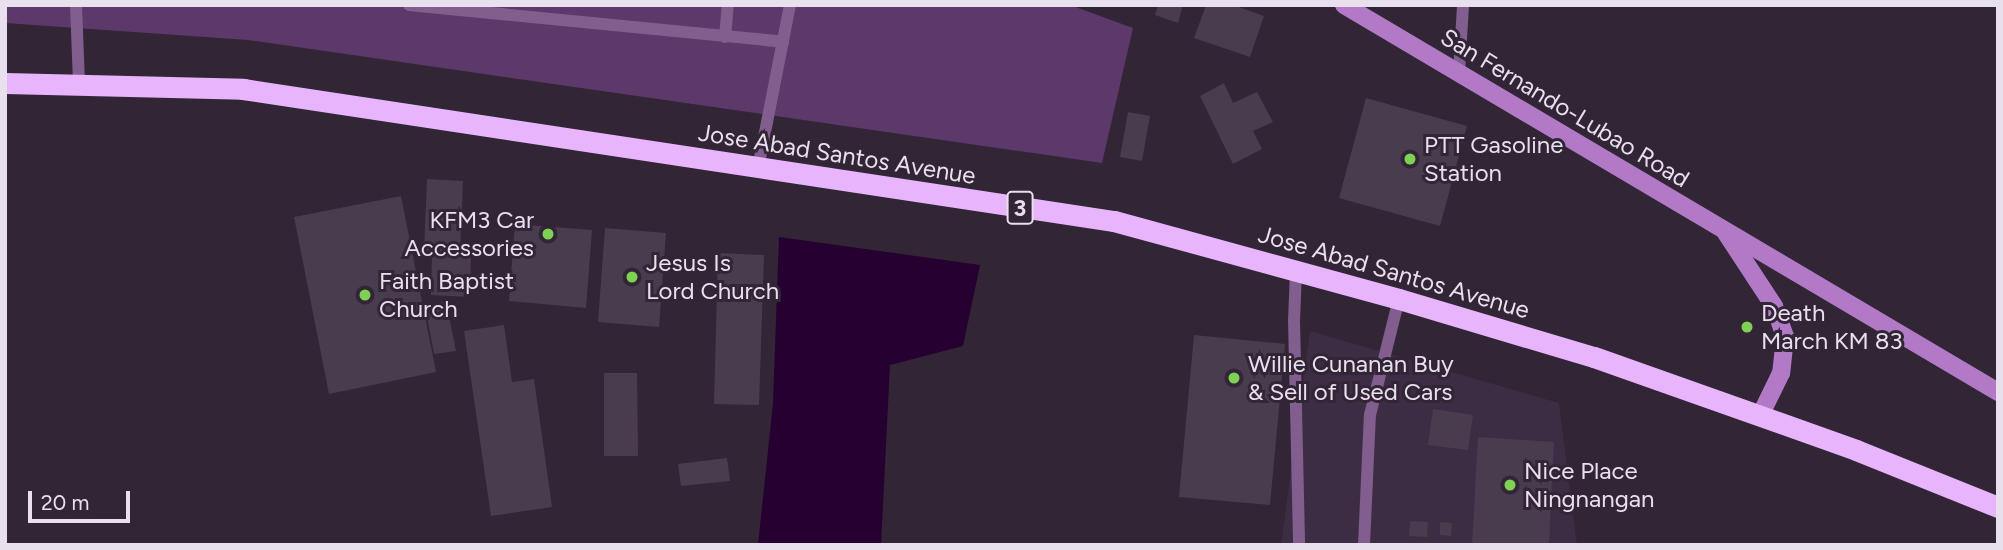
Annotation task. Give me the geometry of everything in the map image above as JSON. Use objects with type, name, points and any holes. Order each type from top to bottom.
[{"type":"highway","name":"Jose Abad Santos Avenue","points":[[5,83],[243,89],[1114,222],[1399,299],[1594,358],[1760,416],[1998,507]]},
{"type":"main road","name":"San Fernando-Lubao Road","points":[[1344,5],[1998,392]]},
{"type":"main road","name":"San Fernando-Lubao Road","points":[[1724,230],[1774,306],[1785,337],[1781,373],[1760,416]]},
{"type":"lane","points":[[76,5],[79,84]]},
{"type":"lane","points":[[409,5],[453,7],[783,43]]},
{"type":"lane","points":[[725,37],[728,5]]},
{"type":"lane","points":[[758,168],[790,5]]},
{"type":"lane","points":[[1459,73],[1463,5]]},
{"type":"lane","points":[[1296,271],[1299,545]]},
{"type":"lane","points":[[1364,545],[1370,415],[1399,299]]},
{"type":"shaded area","points":[[5,5],[1070,5],[1133,28],[1102,163],[248,40],[5,23]]},
{"type":"shaded area","points":[[779,237],[980,265],[963,346],[890,365],[881,545],[758,545],[773,403]]},
{"type":"shaded area","points":[[1310,331],[1559,403],[1577,545],[1281,545]]},
{"type":"building","points":[[1158,5],[1183,5],[1178,23],[1155,15]]},
{"type":"building","points":[[1206,5],[1233,5],[1264,16],[1250,57],[1194,38]]},
{"type":"building","points":[[1224,83],[1233,103],[1257,92],[1273,122],[1253,131],[1262,149],[1233,164],[1200,96]]},
{"type":"building","points":[[1366,98],[1467,126],[1440,226],[1339,198]]},
{"type":"building","points":[[1128,112],[1150,116],[1142,161],[1120,157]]},
{"type":"building","points":[[427,179],[463,181],[460,253],[424,251]]},
{"type":"building","name":"Faith Baptist Church","points":[[401,196],[436,372],[329,394],[294,217]]},
{"type":"building","points":[[515,224],[592,230],[586,308],[509,301]]},
{"type":"building","name":"Jesus Is Lord Church","points":[[605,228],[666,233],[659,327],[598,322]]},
{"type":"building","points":[[718,253],[764,255],[759,405],[714,404]]},
{"type":"building","points":[[432,254],[471,255],[470,297],[431,295]]},
{"type":"building","points":[[446,301],[456,351],[434,354],[425,305]]},
{"type":"building","points":[[504,325],[512,382],[534,379],[552,507],[491,516],[464,331]]},
{"type":"building","points":[[1194,335],[1285,344],[1270,505],[1179,497]]},
{"type":"building","points":[[604,373],[637,373],[638,456],[604,456]]},
{"type":"building","points":[[1433,409],[1473,415],[1468,450],[1428,445]]},
{"type":"building","points":[[1478,437],[1554,442],[1549,545],[1472,545]]},
{"type":"building","points":[[727,458],[730,481],[681,486],[678,464]]},
{"type":"building","points":[[1410,521],[1428,522],[1427,537],[1409,536]]},
{"type":"building","points":[[1440,522],[1452,523],[1451,536],[1440,535]]},
{"type":"place","name":"PTT Gasoline Station","points":[[1410,159]]},
{"type":"place","name":"KFM3 Car Accessories","points":[[548,234]]},
{"type":"place","name":"Jesus Is Lord Church","points":[[632,277]]},
{"type":"place","name":"Faith Baptist Church","points":[[365,295]]},
{"type":"place","name":"Death March KM 83","points":[[1747,327]]},
{"type":"place","name":"Willie Cunanan Buy & Sell of Used Cars","points":[[1234,378]]},
{"type":"place","name":"Nice Place Ningnangan","points":[[1510,485]]}]
